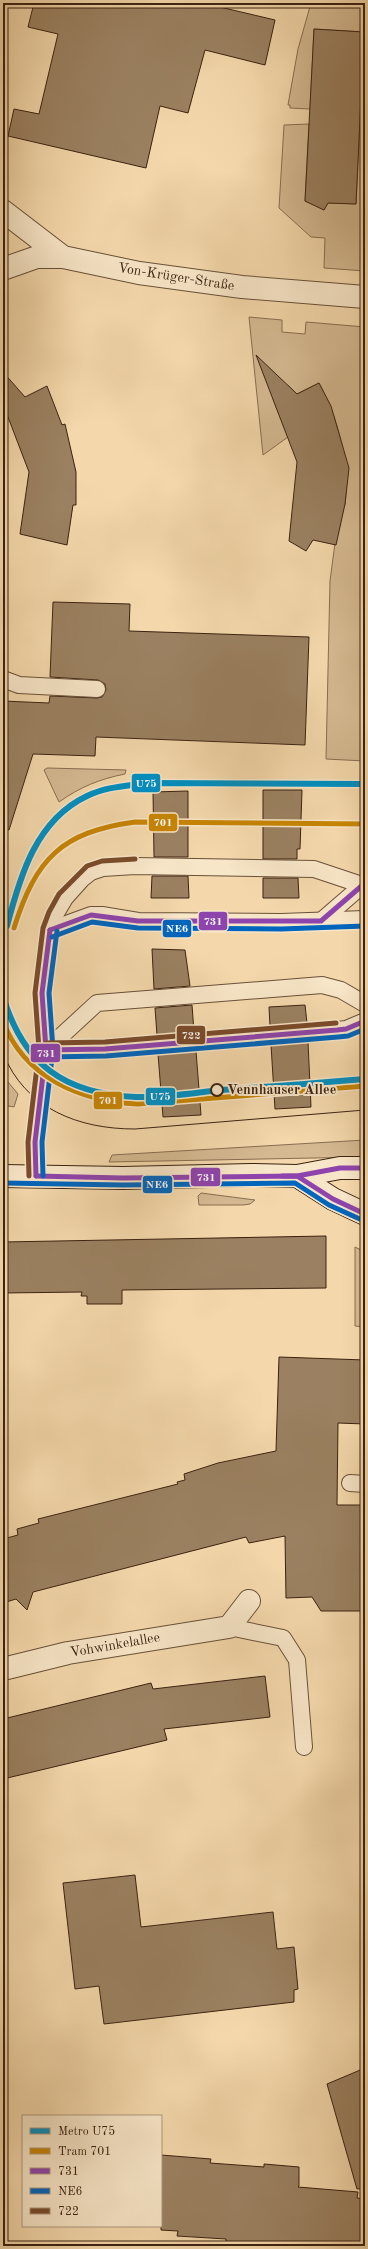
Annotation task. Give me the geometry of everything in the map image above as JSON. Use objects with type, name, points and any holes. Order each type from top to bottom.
[{"type":"street","name":"Von-Krüger-Straße","points":[[3,211],[63,257],[139,273],[242,287],[365,297]]},
{"type":"street","points":[[3,269],[37,257],[63,257]]},
{"type":"street","points":[[3,1176],[123,1178],[252,1175],[297,1176],[340,1168],[365,1168]]},
{"type":"street","points":[[297,1176],[333,1199],[365,1214]]},
{"type":"street","points":[[229,1626],[249,1601]]},
{"type":"street","name":"Vohwinkelallee","points":[[3,1669],[68,1653],[229,1626]]},
{"type":"lane","points":[[3,679],[19,685],[97,690]]},
{"type":"lane","points":[[36,1176],[35,1142],[46,1050],[42,993],[50,930],[55,915],[65,898],[92,872],[103,868],[135,866],[314,869],[364,886]]},
{"type":"lane","points":[[321,920],[364,886]]},
{"type":"lane","points":[[50,930],[91,915],[102,915],[138,922],[365,919]]},
{"type":"lane","points":[[46,1050],[97,1003],[322,986],[341,990],[365,1004]]},
{"type":"lane","points":[[46,1050],[97,1050],[342,1030],[365,1021]]},
{"type":"lane","name":"Vohwinkelallee","points":[[229,1626],[283,1638],[297,1660],[304,1747]]},
{"type":"shaded area","points":[[311,3],[365,3],[365,271],[324,268],[325,238],[311,237],[279,208],[284,125],[309,124],[305,201],[324,210],[328,203],[356,204],[364,32],[314,29],[310,109],[290,108],[290,105],[288,105],[298,49]]},
{"type":"shaded area","points":[[249,317],[282,320],[282,332],[305,334],[306,322],[365,327],[365,761],[326,759],[330,581],[340,505],[345,505],[346,489],[346,473],[341,442],[332,412],[319,383],[297,394],[288,385],[273,399],[288,437],[263,455]]},
{"type":"shaded area","points":[[47,768],[126,770],[125,774],[90,784],[59,802],[44,770]]},
{"type":"shaded area","points":[[3,1076],[18,1094],[14,1107],[3,1105]]},
{"type":"shaded area","points":[[365,1140],[365,1157],[109,1162],[112,1155]]},
{"type":"shaded area","points":[[201,1193],[255,1200],[250,1204],[243,1205],[199,1205],[198,1196]]},
{"type":"shaded area","points":[[355,1247],[365,1252],[365,1327],[355,1326]]},
{"type":"building","points":[[34,3],[203,3],[275,20],[265,65],[205,50],[188,113],[160,106],[146,168],[8,136],[14,109],[39,114],[58,34],[28,27]]},
{"type":"building","points":[[314,29],[364,32],[356,204],[328,203],[324,210],[305,201]]},
{"type":"building","points":[[256,355],[297,394],[319,383],[331,406],[349,468],[345,504],[336,545],[313,540],[306,551],[289,541],[297,462]]},
{"type":"building","points":[[3,372],[25,397],[47,386],[62,425],[65,424],[76,472],[76,505],[73,505],[67,545],[20,534],[29,472],[3,404]]},
{"type":"building","points":[[53,602],[130,604],[129,631],[309,637],[305,745],[96,737],[95,756],[33,754],[9,830],[3,829],[3,701],[49,703],[50,696],[97,698],[102,697],[106,690],[105,684],[98,680],[50,677]]},
{"type":"building","points":[[263,790],[302,790],[300,849],[297,849],[297,859],[263,859]]},
{"type":"building","points":[[188,791],[188,857],[154,857],[153,792]]},
{"type":"building","points":[[152,876],[188,876],[189,898],[151,898]]},
{"type":"building","points":[[263,878],[298,878],[299,898],[263,898]]},
{"type":"building","points":[[152,949],[185,950],[190,986],[154,989]]},
{"type":"building","points":[[192,1005],[194,1032],[157,1035],[155,1008]]},
{"type":"building","points":[[305,1005],[307,1023],[270,1026],[269,1007]]},
{"type":"building","points":[[308,1042],[311,1107],[275,1109],[271,1045]]},
{"type":"building","points":[[196,1051],[201,1115],[163,1117],[158,1054]]},
{"type":"building","points":[[326,1236],[326,1288],[122,1290],[122,1304],[87,1304],[87,1296],[81,1296],[82,1292],[3,1293],[3,1242]]},
{"type":"building","points":[[279,1357],[365,1360],[365,1424],[338,1423],[337,1505],[365,1505],[365,1611],[321,1611],[312,1597],[286,1598],[285,1536],[249,1543],[246,1537],[33,1592],[27,1610],[16,1599],[3,1603],[3,1539],[18,1535],[17,1529],[39,1523],[38,1519],[178,1484],[177,1482],[185,1480],[184,1474],[218,1463],[276,1451]]},
{"type":"building","points":[[265,1676],[270,1717],[164,1729],[167,1740],[3,1779],[3,1719],[151,1683],[153,1689]]},
{"type":"building","points":[[135,1875],[141,1927],[273,1912],[277,1949],[294,1947],[298,1989],[294,1990],[294,2002],[104,2024],[99,1986],[75,1989],[63,1883]]},
{"type":"building","points":[[365,2068],[365,2188],[357,2189],[327,2084]]},
{"type":"building","points":[[162,2155],[211,2159],[210,2163],[264,2167],[264,2164],[299,2167],[298,2187],[358,2192],[357,2198],[365,2199],[365,2246],[273,2246],[226,2243],[226,2239],[177,2236],[178,2231],[161,2230]]},
{"type":"tram line","name":"701","points":[[14,928],[32,883],[43,866],[55,852],[70,841],[88,833],[135,822],[365,824]]},
{"type":"tram line","points":[[3,943],[7,926]]},
{"type":"tram line","name":"701","points":[[3,1021],[12,1041],[25,1058],[40,1072],[57,1083],[76,1091],[96,1098],[117,1102],[138,1104],[365,1086]]},
{"type":"tram line","points":[[3,1053],[13,1072],[25,1088],[40,1102],[56,1112],[74,1120],[94,1125],[135,1129],[365,1110]]},
{"type":"metro line","name":"U75","points":[[7,926],[25,869],[43,834],[55,819],[69,806],[94,793],[116,787],[146,783],[365,784]]},
{"type":"metro line","name":"U75","points":[[3,996],[12,1020],[22,1040],[35,1057],[50,1071],[68,1082],[88,1090],[110,1095],[157,1097],[220,1090],[365,1079]]},
{"type":"transit line","name":"722","points":[[29,1176],[28,1142],[39,1050],[35,993],[43,928],[49,912],[59,894],[87,866],[102,861],[135,859]]},
{"type":"transit line","name":"731","points":[[50,930],[91,915],[138,921],[321,921],[365,883]]},
{"type":"transit line","name":"NE6","points":[[52,937],[92,922],[138,928],[281,929],[365,926]]},
{"type":"transit line","name":"731","points":[[36,1176],[35,1142],[46,1050],[42,993],[50,930]]},
{"type":"transit line","name":"NE6","points":[[43,1176],[42,1142],[53,1050],[49,993],[57,931]]},
{"type":"transit line","name":"731","points":[[46,1050],[105,1049],[337,1030],[346,1029],[365,1021]]},
{"type":"transit line","name":"722","points":[[46,1043],[105,1042],[336,1023]]},
{"type":"transit line","name":"NE6","points":[[46,1057],[106,1056],[338,1037],[348,1036],[365,1029]]},
{"type":"transit line","name":"731","points":[[282,1176],[297,1176],[340,1168],[365,1168]]},
{"type":"transit line","name":"731","points":[[36,1176],[123,1178],[297,1176],[333,1199],[365,1214]]},
{"type":"transit line","name":"NE6","points":[[3,1183],[123,1185],[295,1183],[329,1205],[362,1220]]},
{"type":"place","name":"Vennhauser Allee","points":[[217,1090]]}]
